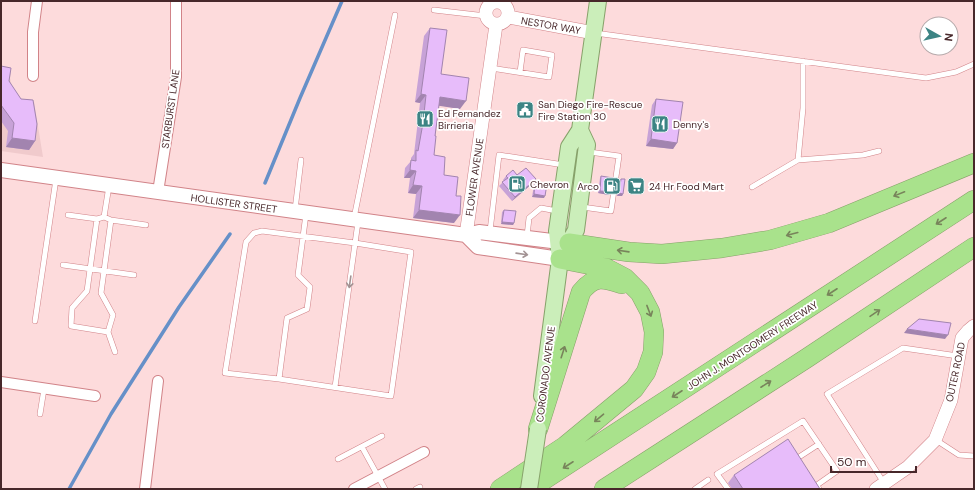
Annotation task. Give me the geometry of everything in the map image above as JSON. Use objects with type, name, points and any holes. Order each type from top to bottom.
[{"type":"highway","points":[[563,248],[662,254],[722,248],[770,240],[829,223],[974,163]]},
{"type":"highway","name":"JOHN J. MONTGOMERY FREEWAY","points":[[530,489],[974,200]]},
{"type":"highway","points":[[604,489],[807,358],[974,246]]},
{"type":"highway","points":[[500,489],[565,446],[634,389],[641,381],[650,362],[655,342],[653,321],[648,307],[640,294],[625,278],[563,248]]},
{"type":"highway","points":[[538,429],[581,292],[594,280],[602,280],[633,286]]},
{"type":"highway","points":[[623,489],[738,402]]},
{"type":"main road","name":"CORONADO AVENUE","points":[[530,489],[563,248],[557,231],[566,166],[569,147],[580,130],[598,1]]},
{"type":"main road","name":"CORONADO AVENUE","points":[[563,248],[576,230],[587,151],[587,145],[580,130]]},
{"type":"main road","name":"HOLLISTER STREET","points":[[1,170],[466,235],[479,232],[526,238],[563,248]]},
{"type":"main road","points":[[466,235],[478,247],[563,248]]},
{"type":"street","points":[[33,76],[33,32],[37,1]]},
{"type":"street","name":"STARBURST LANE","points":[[158,192],[176,77],[176,1]]},
{"type":"street","points":[[495,2],[499,2],[508,9],[508,17],[503,23],[496,25],[489,22],[486,16],[486,9],[495,2]]},
{"type":"street","name":"NESTOR WAY","points":[[508,17],[594,32]]},
{"type":"street","name":"FLOWER AVENUE","points":[[466,235],[496,25]]},
{"type":"street","name":"OUTER ROAD","points":[[880,486],[908,468],[935,440],[951,400],[962,338],[974,326]]},
{"type":"street","points":[[145,489],[158,381]]},
{"type":"street","points":[[1,382],[95,396]]},
{"type":"street","points":[[354,489],[424,452]]},
{"type":"lane","points":[[434,10],[486,16]]},
{"type":"lane","points":[[335,387],[355,243],[356,220],[395,15]]},
{"type":"lane","points":[[594,32],[926,78],[956,72],[974,64]]},
{"type":"lane","points":[[490,68],[549,77],[552,54],[523,50],[520,72]]},
{"type":"lane","points":[[798,160],[803,108],[803,61]]},
{"type":"lane","points":[[579,207],[611,211],[619,156],[587,151]]},
{"type":"lane","points":[[752,187],[798,160],[863,155],[880,151]]},
{"type":"lane","points":[[490,234],[499,155],[566,166]]},
{"type":"lane","points":[[279,379],[287,318],[307,309],[310,287],[298,275],[303,236],[300,212],[301,160]]},
{"type":"lane","points":[[35,321],[56,178]]},
{"type":"lane","points":[[104,217],[110,185]]},
{"type":"lane","points":[[526,238],[529,218],[541,208],[560,211]]},
{"type":"lane","points":[[68,215],[97,219],[104,217],[111,220],[146,225]]},
{"type":"lane","points":[[97,219],[87,290],[72,308],[71,326],[108,332]]},
{"type":"lane","points":[[111,220],[101,293],[113,315],[108,332],[115,352]]},
{"type":"lane","points":[[262,231],[355,243],[411,252],[391,396],[279,379],[225,373],[246,242],[254,233],[262,231]]},
{"type":"lane","points":[[63,266],[134,276]]},
{"type":"lane","points":[[880,486],[827,394],[903,348],[959,357]]},
{"type":"lane","points":[[40,414],[44,389]]},
{"type":"lane","points":[[728,489],[717,474],[803,421],[836,471],[817,485],[819,489]]},
{"type":"lane","points":[[338,459],[382,436]]},
{"type":"lane","points":[[935,440],[959,455],[974,456]]},
{"type":"lane","points":[[796,459],[819,444]]},
{"type":"lane","points":[[362,447],[385,489]]},
{"type":"lane","points":[[695,489],[708,480]]},
{"type":"shaded area","points":[[1,71],[11,72],[10,78],[15,101],[24,100],[34,102],[43,157],[1,151]]},
{"type":"building","points":[[430,28],[447,30],[441,74],[469,78],[466,101],[440,97],[435,136],[434,155],[445,157],[444,175],[458,177],[456,196],[461,196],[460,215],[419,210],[422,186],[413,185],[416,171],[410,170],[411,160],[416,161],[416,150],[418,151],[423,123],[426,95],[421,94]]},
{"type":"building","points":[[1,66],[11,68],[9,81],[21,99],[33,100],[37,124],[35,141],[12,138],[14,123],[1,105]]},
{"type":"building","points":[[656,99],[683,102],[677,143],[651,139]]},
{"type":"building","points":[[526,168],[536,179],[515,197],[502,182],[508,178],[506,176],[513,170],[517,175]]},
{"type":"building","points":[[601,176],[613,178],[611,192],[600,191]]},
{"type":"building","points":[[621,179],[625,179],[623,194],[619,193]]},
{"type":"building","points":[[535,182],[547,184],[545,196],[534,194]]},
{"type":"building","points":[[504,210],[516,211],[514,223],[502,222]]},
{"type":"building","points":[[919,319],[951,323],[948,335],[907,329]]},
{"type":"building","points":[[788,439],[820,489],[743,489],[734,475]]},
{"type":"waterway","points":[[265,183],[342,1]]},
{"type":"waterway","points":[[69,489],[111,414],[179,307],[230,234]]},
{"type":"place","name":"San Diego Fire-Rescue Fire Station 30","points":[[525,110]]},
{"type":"place","name":"Ed Fernandez Birrieria","points":[[425,119]]},
{"type":"place","name":"Denny's","points":[[660,124]]},
{"type":"place","name":"Chevron","points":[[517,184]]},
{"type":"place","name":"Arco","points":[[612,186]]},
{"type":"place","name":"24 Hr Food Mart","points":[[636,186]]}]
